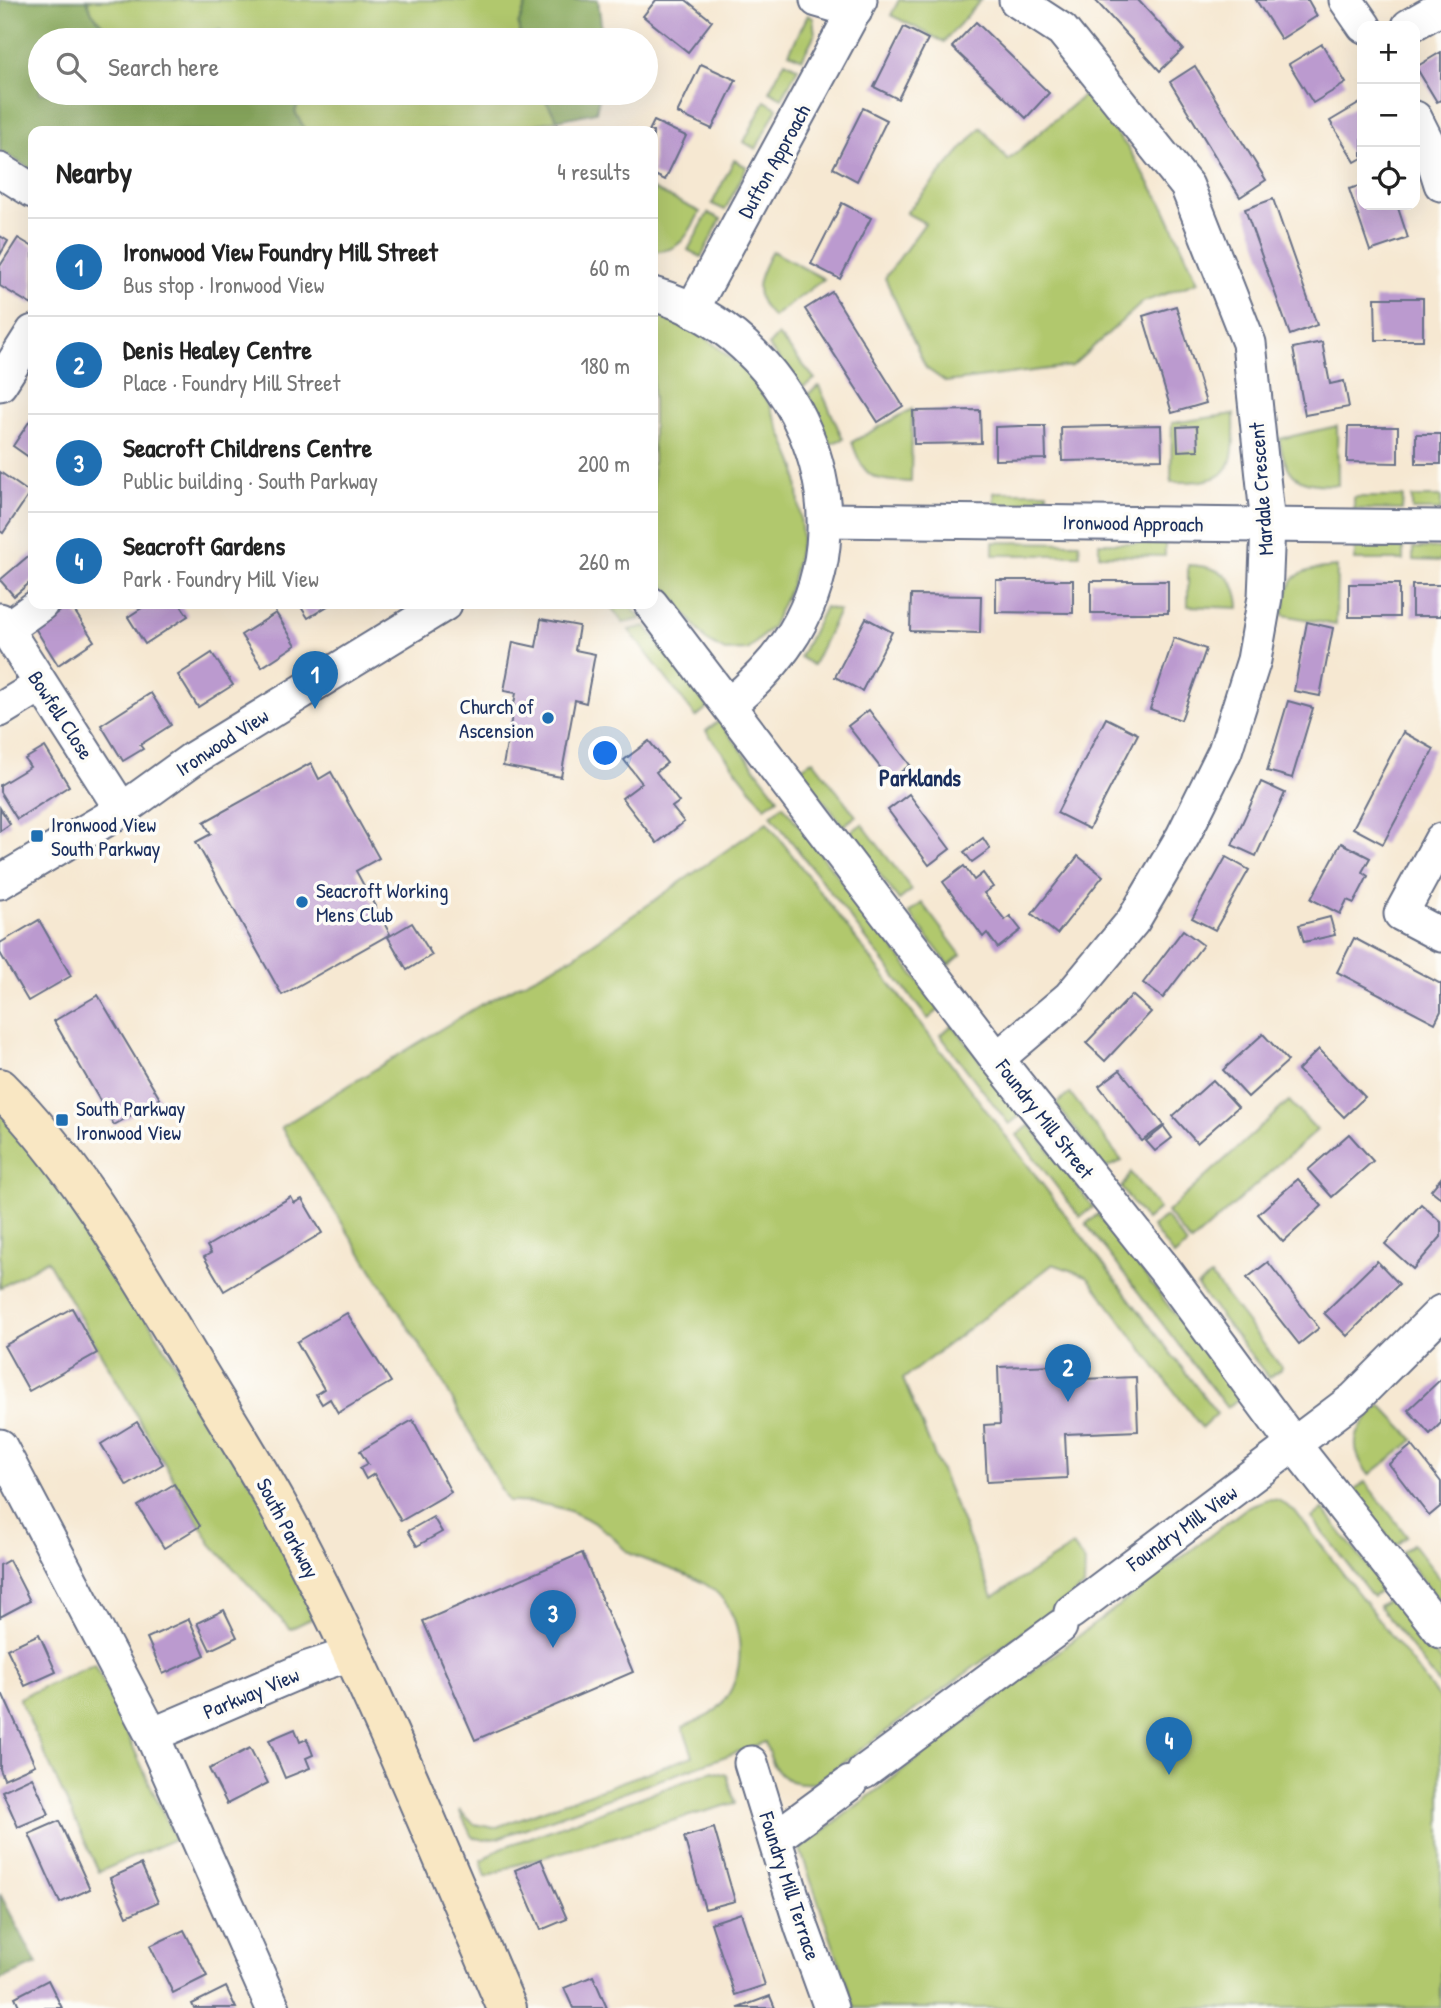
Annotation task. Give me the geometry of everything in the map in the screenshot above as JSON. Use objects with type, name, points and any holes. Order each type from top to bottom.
[{"type":"street","name":"Dufton Approach","points":[[692,310],[857,6],[817,0]]},
{"type":"street","name":"Mardale Crescent","points":[[997,1059],[1070,997],[1132,921],[1183,836],[1225,751],[1254,660],[1265,597],[1268,524],[1249,343],[1187,186],[1062,30],[1016,0]]},
{"type":"street","points":[[1346,0],[1361,21]]},
{"type":"street","points":[[1418,21],[1441,8]]},
{"type":"street","points":[[1420,128],[1429,146],[1441,184]]},
{"type":"street","points":[[0,170],[28,188]]},
{"type":"street","points":[[658,296],[692,310],[747,347],[792,404],[812,448],[825,520],[818,574],[795,632],[767,670],[730,704]]},
{"type":"street","points":[[0,384],[28,340]]},
{"type":"street","name":"Ironwood Approach","points":[[825,520],[1441,527]]},
{"type":"street","points":[[3,624],[32,609]]},
{"type":"street","name":"Ironwood View","points":[[0,882],[122,810],[194,758],[437,609]]},
{"type":"street","name":"Foundry Mill Street","points":[[655,609],[730,704],[997,1059],[1165,1270],[1295,1446],[1441,1632]]},
{"type":"street","name":"Bowfell Close","points":[[3,624],[122,810]]},
{"type":"street","points":[[0,710],[41,685]]},
{"type":"street","points":[[1441,839],[1401,914],[1441,935]]},
{"type":"street","name":"South Parkway","points":[[0,1088],[63,1160],[129,1257],[278,1506],[351,1654],[507,2008]]},
{"type":"street","name":"Foundry Mill View","points":[[775,1838],[1295,1446],[1354,1399],[1441,1312]]},
{"type":"street","points":[[0,1446],[10,1486],[152,1735],[273,2008]]},
{"type":"street","name":"Parkway View","points":[[152,1735],[308,1668],[351,1654]]},
{"type":"street","name":"Foundry Mill Terrace","points":[[751,1763],[831,2008]]},
{"type":"green space","points":[[0,0],[87,0],[92,13],[105,28],[28,28],[28,105],[297,105],[295,112],[303,126],[28,126],[28,167],[0,151]]},
{"type":"green space","points":[[87,0],[528,0],[519,28],[105,28],[92,13]]},
{"type":"green space","points":[[528,0],[598,0],[602,28],[519,28]]},
{"type":"green space","points":[[899,0],[981,0],[944,42],[891,15]]},
{"type":"green space","points":[[808,15],[813,18],[815,34],[802,59],[789,53]]},
{"type":"green space","points":[[785,61],[798,68],[782,98],[769,91]]},
{"type":"green space","points":[[1085,94],[1128,148],[1165,209],[1198,282],[1143,302],[1072,366],[946,382],[926,368],[885,278],[925,223],[906,213],[981,127],[1008,160]]},
{"type":"green space","points":[[765,101],[777,108],[756,149],[744,142]]},
{"type":"green space","points":[[297,105],[549,105],[558,120],[528,126],[303,126],[295,112]]},
{"type":"green space","points":[[549,105],[597,105],[596,112],[558,120]]},
{"type":"green space","points":[[734,160],[747,167],[725,210],[712,204]]},
{"type":"green space","points":[[658,191],[700,212],[683,240],[658,251]]},
{"type":"green space","points":[[708,213],[721,219],[701,257],[688,250]]},
{"type":"green space","points":[[772,251],[824,279],[773,317],[765,309],[758,293],[760,277]]},
{"type":"green space","points":[[658,315],[704,336],[740,366],[769,403],[796,468],[802,538],[791,586],[772,627],[748,650],[725,651],[706,640],[658,578]]},
{"type":"green space","points":[[778,335],[815,379],[803,387],[768,346]]},
{"type":"green space","points":[[819,386],[843,439],[830,444],[808,394]]},
{"type":"green space","points":[[912,409],[911,482],[872,476],[861,464],[852,442]]},
{"type":"green space","points":[[1234,414],[1233,449],[1226,470],[1207,480],[1171,482],[1172,423]]},
{"type":"green space","points":[[1337,426],[1338,485],[1313,484],[1296,477],[1286,463],[1279,439]]},
{"type":"green space","points":[[994,492],[1047,492],[1047,507],[994,507]]},
{"type":"green space","points":[[1354,497],[1403,497],[1402,510],[1354,509]]},
{"type":"green space","points":[[1412,497],[1441,497],[1441,510],[1412,510]]},
{"type":"green space","points":[[993,542],[1079,543],[1080,555],[993,555]]},
{"type":"green space","points":[[1099,543],[1165,543],[1165,556],[1099,555]]},
{"type":"green space","points":[[1355,548],[1403,548],[1403,560],[1355,560]]},
{"type":"green space","points":[[1413,548],[1441,548],[1441,561],[1413,560]]},
{"type":"green space","points":[[1188,565],[1208,568],[1224,575],[1235,588],[1239,608],[1188,606]]},
{"type":"green space","points":[[1337,567],[1336,625],[1283,615],[1288,590],[1297,576],[1312,570]]},
{"type":"green space","points":[[825,607],[839,611],[813,665],[800,657]]},
{"type":"green space","points":[[613,609],[633,609],[641,619],[623,623]]},
{"type":"green space","points":[[646,626],[708,707],[696,717],[629,630]]},
{"type":"green space","points":[[719,721],[778,798],[765,807],[706,731]]},
{"type":"green space","points":[[813,760],[856,816],[843,826],[800,769]]},
{"type":"green space","points":[[783,805],[940,1009],[928,1019],[771,815]]},
{"type":"green space","points":[[767,822],[1217,1414],[1202,1428],[1087,1276],[1053,1264],[903,1379],[993,1597],[1073,1546],[1085,1562],[1084,1587],[815,1783],[787,1779],[776,1769],[765,1742],[498,1838],[484,1840],[472,1837],[459,1810],[474,1824],[494,1828],[693,1756],[683,1727],[713,1713],[727,1696],[735,1680],[739,1662],[736,1626],[719,1595],[705,1584],[631,1554],[610,1534],[584,1517],[548,1505],[508,1502],[440,1377],[281,1127],[480,1005],[573,957]]},
{"type":"green space","points":[[862,824],[912,890],[899,900],[849,833]]},
{"type":"green space","points":[[922,903],[961,955],[949,965],[909,913]]},
{"type":"green space","points":[[953,1025],[1021,1115],[1009,1124],[940,1035]]},
{"type":"green space","points":[[0,1088],[331,1609],[290,1629],[211,1544],[47,1260],[0,1288]]},
{"type":"green space","points":[[1070,1093],[1122,1161],[1105,1168],[1056,1104]]},
{"type":"green space","points":[[1289,1101],[1317,1130],[1191,1243],[1167,1212]]},
{"type":"green space","points":[[1030,1125],[1093,1207],[1080,1217],[1017,1135]]},
{"type":"green space","points":[[1131,1173],[1159,1209],[1146,1220],[1121,1188]]},
{"type":"green space","points":[[1098,1214],[1239,1398],[1227,1408],[1086,1224]]},
{"type":"green space","points":[[1166,1217],[1187,1245],[1174,1256],[1152,1227]]},
{"type":"green space","points":[[1211,1276],[1282,1368],[1269,1378],[1197,1286]]},
{"type":"green space","points":[[1381,1405],[1414,1440],[1369,1475],[1358,1455],[1357,1437],[1365,1421]]},
{"type":"green space","points":[[1365,1482],[1407,1536],[1395,1546],[1353,1492]]},
{"type":"green space","points":[[1268,1499],[1278,1500],[1295,1511],[1441,1701],[1441,2008],[855,2008],[800,1849],[1249,1506]]},
{"type":"green space","points":[[1323,1509],[1384,1588],[1373,1597],[1312,1518]]},
{"type":"green space","points":[[1413,1544],[1441,1580],[1441,1604],[1401,1553]]},
{"type":"green space","points":[[1391,1597],[1441,1662],[1441,1686],[1379,1606]]},
{"type":"green space","points":[[95,1664],[175,1839],[99,1872],[19,1698]]},
{"type":"green space","points":[[713,1771],[727,1775],[735,1803],[512,1866],[486,1877],[481,1861],[501,1848]]},
{"type":"green space","points":[[0,1894],[37,1964],[0,1980]]},
{"type":"building","points":[[656,0],[686,0],[712,21],[688,52],[643,16]]},
{"type":"building","points":[[1095,0],[1138,0],[1183,49],[1160,71]]},
{"type":"building","points":[[1256,0],[1308,0],[1317,16],[1281,39]]},
{"type":"building","points":[[976,22],[1049,93],[1026,118],[952,47]]},
{"type":"building","points":[[904,27],[928,39],[898,99],[874,87]]},
{"type":"building","points":[[1322,44],[1346,83],[1313,103],[1289,64]]},
{"type":"building","points":[[1441,52],[1441,100],[1437,102],[1420,74],[1420,65]]},
{"type":"building","points":[[701,64],[736,80],[712,129],[677,113]]},
{"type":"building","points":[[1195,66],[1266,180],[1240,197],[1170,82]]},
{"type":"building","points":[[1357,105],[1357,161],[1355,162],[1330,121]]},
{"type":"building","points":[[863,108],[887,120],[857,181],[833,168]]},
{"type":"building","points":[[654,121],[686,136],[665,180],[658,176],[658,126],[652,126]]},
{"type":"building","points":[[1357,187],[1357,210],[1399,210],[1408,238],[1370,251],[1349,189]]},
{"type":"building","points":[[1273,199],[1317,325],[1290,335],[1245,209]]},
{"type":"building","points":[[842,203],[871,218],[840,279],[811,264]]},
{"type":"building","points":[[0,236],[8,241],[0,255]]},
{"type":"building","points":[[18,238],[28,244],[28,303],[0,286],[0,266]]},
{"type":"building","points":[[832,292],[903,406],[878,422],[805,309]]},
{"type":"building","points":[[1375,298],[1423,298],[1423,340],[1376,340]]},
{"type":"building","points":[[1176,306],[1206,403],[1172,413],[1143,316]]},
{"type":"building","points":[[1322,342],[1330,384],[1344,381],[1349,407],[1305,415],[1293,348]]},
{"type":"building","points":[[980,410],[981,443],[914,444],[913,411]]},
{"type":"building","points":[[28,424],[28,456],[13,446]]},
{"type":"building","points":[[1161,425],[1162,459],[1062,461],[1061,427]]},
{"type":"building","points":[[1045,426],[1046,459],[995,460],[995,427]]},
{"type":"building","points":[[1197,426],[1198,450],[1178,451],[1177,427]]},
{"type":"building","points":[[1348,427],[1398,427],[1398,463],[1347,462]]},
{"type":"building","points":[[1416,434],[1441,434],[1441,464],[1416,464]]},
{"type":"building","points":[[0,472],[28,492],[28,496],[3,533],[0,531]]},
{"type":"building","points":[[28,556],[28,584],[14,596],[0,580]]},
{"type":"building","points":[[996,580],[1073,580],[1073,613],[996,612]]},
{"type":"building","points":[[1091,581],[1168,581],[1168,613],[1091,613]]},
{"type":"building","points":[[1349,584],[1399,584],[1399,617],[1349,617]]},
{"type":"building","points":[[1412,585],[1441,585],[1441,616],[1412,616]]},
{"type":"building","points":[[911,595],[981,596],[980,633],[910,631]]},
{"type":"building","points":[[63,609],[73,609],[94,641],[58,665],[35,628]]},
{"type":"building","points":[[140,609],[183,609],[188,616],[145,644],[128,617]]},
{"type":"building","points":[[302,609],[323,609],[308,618]]},
{"type":"building","points":[[276,613],[296,645],[262,667],[241,635]]},
{"type":"building","points":[[866,618],[892,632],[862,691],[835,677]]},
{"type":"building","points":[[541,619],[579,626],[575,650],[595,654],[586,703],[575,700],[561,777],[503,766],[516,693],[504,691],[513,642],[536,647]]},
{"type":"building","points":[[1307,622],[1333,628],[1320,696],[1294,691]]},
{"type":"building","points":[[1174,638],[1206,649],[1181,720],[1150,709]]},
{"type":"building","points":[[212,653],[233,685],[198,707],[178,675]]},
{"type":"building","points":[[151,693],[171,725],[140,745],[143,749],[123,761],[101,725]]},
{"type":"building","points":[[1288,701],[1313,708],[1292,778],[1267,771]]},
{"type":"building","points":[[869,710],[910,765],[890,780],[848,726]]},
{"type":"building","points":[[1106,718],[1138,734],[1089,829],[1057,813]]},
{"type":"building","points":[[1403,732],[1434,749],[1383,844],[1353,828]]},
{"type":"building","points":[[649,741],[667,763],[656,772],[679,802],[672,807],[684,822],[657,843],[622,798],[642,783],[624,760]]},
{"type":"building","points":[[45,747],[69,786],[17,819],[0,792],[0,785],[30,767],[25,759]]},
{"type":"building","name":"Seacroft Working Mens Club","points":[[311,763],[319,779],[331,772],[379,858],[356,871],[390,934],[282,995],[196,842],[211,834],[204,822]]},
{"type":"building","points":[[1261,782],[1285,793],[1256,856],[1232,845]]},
{"type":"building","points":[[909,794],[950,849],[929,865],[888,810]]},
{"type":"building","points":[[0,808],[10,824],[0,831]]},
{"type":"building","points":[[983,838],[990,849],[972,862],[964,852]]},
{"type":"building","points":[[1341,843],[1370,858],[1362,872],[1368,876],[1354,903],[1347,900],[1340,914],[1311,899]]},
{"type":"building","points":[[1078,856],[1103,876],[1057,934],[1032,914]]},
{"type":"building","points":[[1226,857],[1249,870],[1215,930],[1192,918]]},
{"type":"building","points":[[964,866],[974,880],[983,873],[993,887],[984,893],[1005,920],[1010,916],[1021,930],[998,948],[987,933],[983,937],[943,882]]},
{"type":"building","points":[[1330,917],[1335,935],[1304,942],[1299,925]]},
{"type":"building","points":[[39,920],[71,976],[28,1001],[0,953],[0,943]]},
{"type":"building","points":[[412,923],[432,955],[407,970],[388,937]]},
{"type":"building","points":[[1183,930],[1203,945],[1163,998],[1143,983]]},
{"type":"building","points":[[1354,938],[1441,984],[1441,1011],[1435,1023],[1337,972]]},
{"type":"building","points":[[98,995],[160,1099],[114,1125],[54,1021]]},
{"type":"building","points":[[1132,995],[1151,1012],[1105,1061],[1086,1043]]},
{"type":"building","points":[[1263,1034],[1288,1061],[1248,1097],[1223,1070]]},
{"type":"building","points":[[1319,1049],[1365,1097],[1344,1117],[1298,1070]]},
{"type":"building","points":[[1120,1070],[1164,1125],[1142,1141],[1099,1086]]},
{"type":"building","points":[[1213,1080],[1238,1107],[1197,1143],[1173,1116]]},
{"type":"building","points":[[1164,1127],[1172,1138],[1155,1151],[1146,1141]]},
{"type":"building","points":[[1349,1134],[1373,1161],[1332,1197],[1308,1170]]},
{"type":"building","points":[[1441,1178],[1441,1198],[1431,1190]]},
{"type":"building","points":[[1298,1179],[1322,1206],[1283,1242],[1258,1214]]},
{"type":"building","points":[[291,1197],[294,1203],[302,1199],[322,1233],[224,1291],[204,1257],[211,1253],[207,1246]]},
{"type":"building","points":[[1421,1204],[1441,1222],[1441,1237],[1413,1269],[1385,1244]]},
{"type":"building","points":[[1377,1261],[1399,1284],[1347,1336],[1324,1313]]},
{"type":"building","points":[[1268,1262],[1319,1328],[1299,1344],[1247,1278]]},
{"type":"building","points":[[72,1308],[97,1353],[29,1391],[4,1346]]},
{"type":"building","points":[[347,1313],[391,1382],[338,1413],[330,1399],[322,1404],[316,1394],[324,1389],[297,1342]]},
{"type":"building","points":[[1055,1365],[1055,1380],[1136,1377],[1138,1431],[1065,1434],[1067,1478],[987,1482],[984,1425],[1000,1424],[998,1367]]},
{"type":"building","points":[[1441,1379],[1441,1423],[1430,1434],[1408,1410]]},
{"type":"building","points":[[413,1420],[451,1492],[401,1521],[374,1474],[366,1479],[360,1468],[368,1464],[360,1451]]},
{"type":"building","points":[[137,1422],[163,1464],[127,1486],[101,1444]]},
{"type":"building","points":[[1412,1445],[1441,1482],[1441,1506],[1429,1516],[1389,1464]]},
{"type":"building","points":[[174,1484],[200,1526],[164,1548],[138,1506]]},
{"type":"building","points":[[433,1517],[442,1532],[417,1546],[408,1531]]},
{"type":"building","points":[[582,1553],[633,1672],[475,1740],[423,1621]]},
{"type":"building","points":[[9,1560],[30,1601],[0,1617],[0,1565]]},
{"type":"building","points":[[224,1610],[237,1637],[210,1650],[197,1623]]},
{"type":"building","points":[[189,1619],[205,1655],[163,1674],[147,1638]]},
{"type":"building","points":[[39,1634],[56,1672],[25,1686],[7,1649]]},
{"type":"building","points":[[3,1695],[35,1765],[4,1779],[0,1769],[0,1696]]},
{"type":"building","points":[[295,1729],[300,1742],[307,1739],[313,1755],[306,1758],[310,1768],[285,1778],[269,1740]]},
{"type":"building","points":[[250,1748],[268,1783],[227,1804],[209,1769]]},
{"type":"building","points":[[32,1777],[49,1814],[18,1827],[2,1791]]},
{"type":"building","points":[[59,1821],[90,1889],[60,1903],[29,1834]]},
{"type":"building","points":[[714,1828],[735,1901],[705,1909],[684,1837]]},
{"type":"building","points":[[541,1859],[567,1919],[541,1930],[515,1870]]},
{"type":"building","points":[[141,1864],[158,1902],[127,1916],[110,1878]]},
{"type":"building","points":[[741,1913],[765,1985],[735,1995],[711,1923]]},
{"type":"building","points":[[184,1930],[207,1976],[173,1993],[150,1946]]},
{"type":"building","points":[[593,1976],[607,2008],[573,2008],[564,1988]]},
{"type":"building","points":[[48,1980],[62,2008],[20,2008],[15,1997]]},
{"type":"building","points":[[226,1987],[236,2008],[194,2008],[192,2004]]},
{"type":"building","points":[[770,1996],[775,2008],[738,2008]]},
{"type":"place","name":"Ironwood View Foundry Mill Street","points":[[315,709]]},
{"type":"place","name":"Church of Ascension","points":[[548,718]]},
{"type":"place","name":"Ironwood View South Parkway","points":[[37,836]]},
{"type":"place","name":"Seacroft Working Mens Club","points":[[302,902]]},
{"type":"place","name":"South Parkway Ironwood View","points":[[62,1120]]},
{"type":"place","name":"Denis Healey Centre","points":[[1068,1402]]},
{"type":"place","name":"Seacroft Childrens Centre","points":[[553,1648]]},
{"type":"place","name":"Seacroft Gardens","points":[[1169,1775]]},
{"type":"district","name":"Parklands","points":[[920,777]]}]
